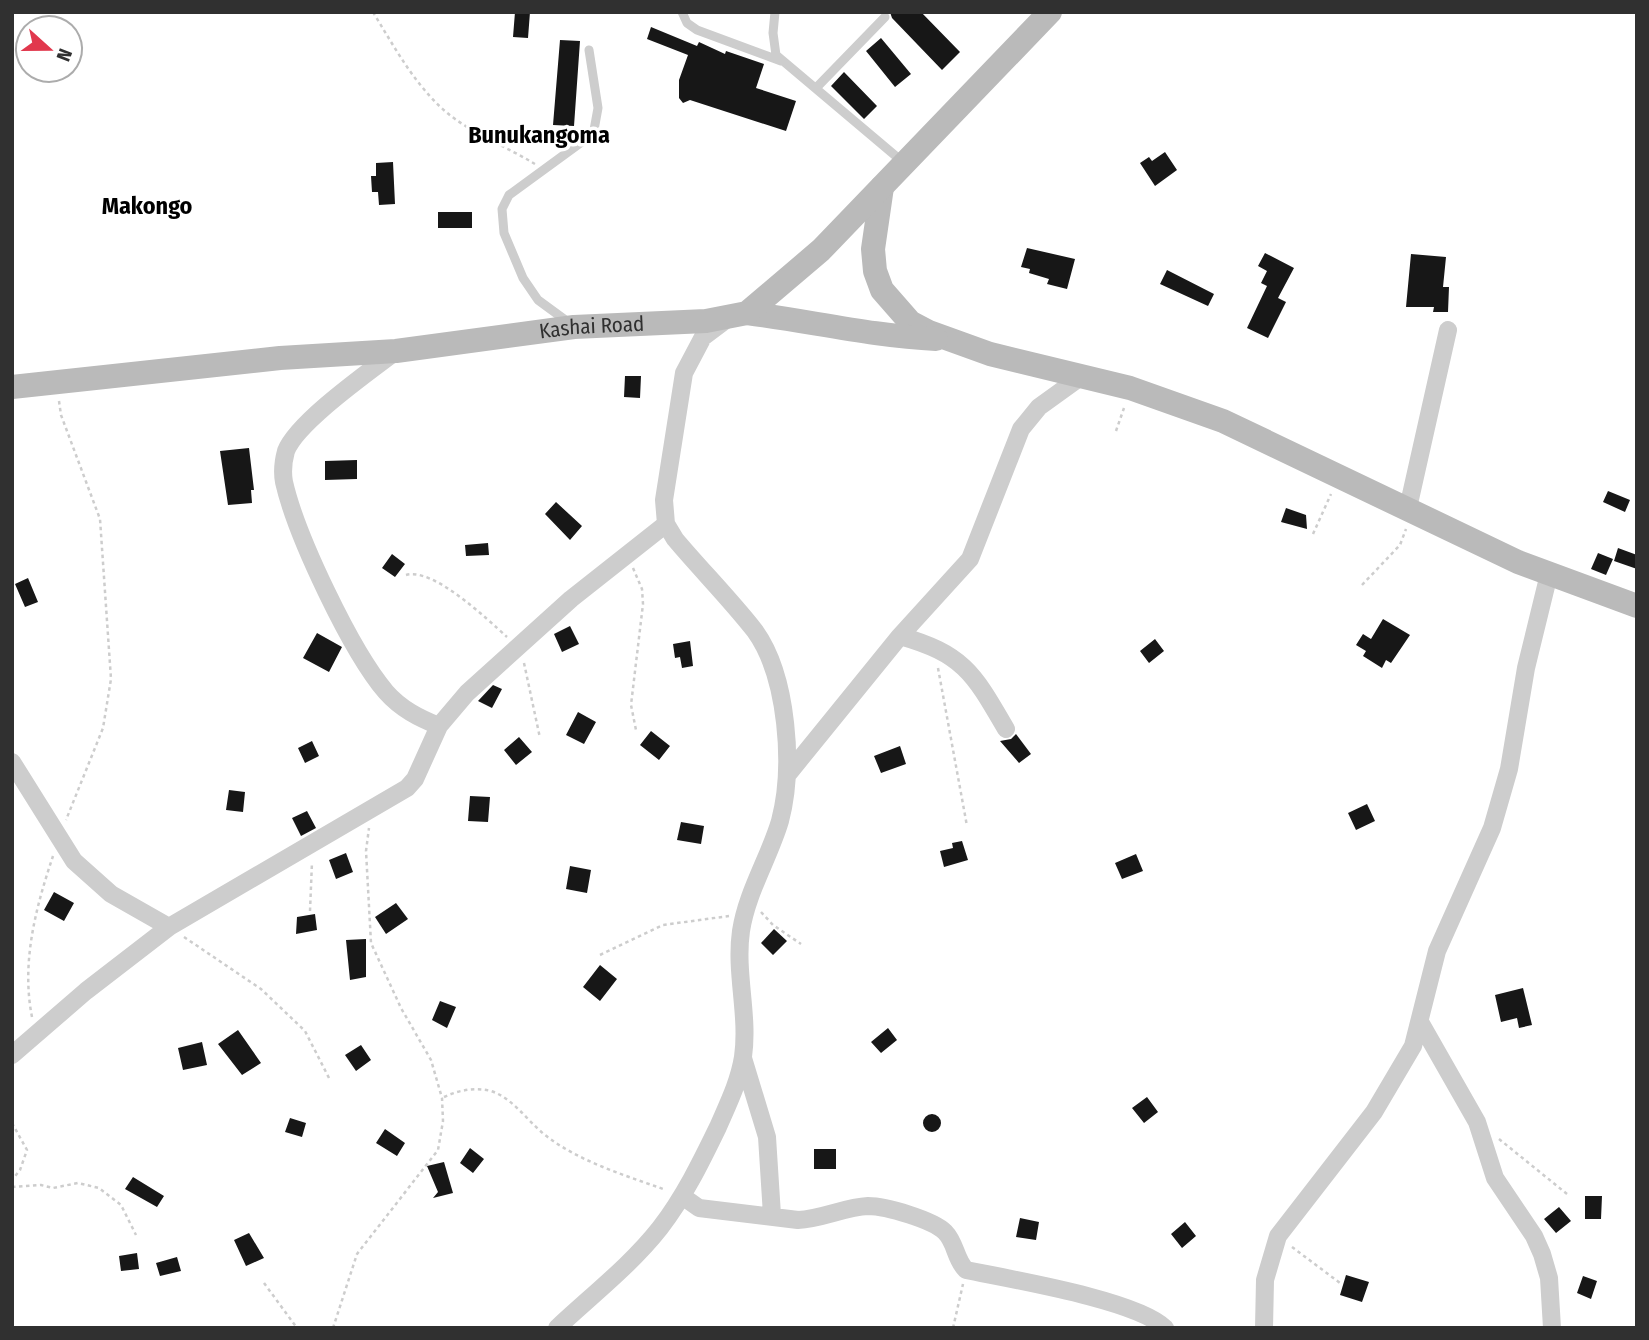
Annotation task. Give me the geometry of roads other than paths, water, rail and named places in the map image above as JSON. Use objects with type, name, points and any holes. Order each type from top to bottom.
[{"type":"street","points":[[557,1328],[659,1230],[682,1196],[735,1090],[743,1058],[745,1016],[739,960],[748,906],[779,822],[788,774],[781,699],[770,663],[756,633],[666,524],[666,484],[684,373],[703,337],[737,316],[821,250],[1050,12]]},
{"type":"street","points":[[882,187],[873,249],[875,271],[882,290],[910,321],[948,339],[990,354],[1130,388],[1223,421],[1338,478],[1549,574],[1637,606]]},
{"type":"street","name":"Kashai Road","points":[[12,387],[56,380],[396,351],[574,327],[737,316],[807,321],[885,337],[948,339]]},
{"type":"street","points":[[1408,508],[1448,330]]},
{"type":"street","points":[[396,351],[305,427],[288,447],[282,465],[288,493],[320,575],[368,667],[387,693],[409,713],[439,726]]},
{"type":"street","points":[[788,774],[900,636],[970,559],[1021,429],[1039,407],[1082,376]]},
{"type":"street","points":[[12,1055],[86,990],[169,927],[393,799],[415,779],[439,726],[467,693],[570,599],[628,557],[666,524]]},
{"type":"street","points":[[1264,1328],[1265,1280],[1278,1236],[1374,1112],[1413,1046],[1437,951],[1492,828],[1509,769],[1526,668],[1549,574]]},
{"type":"street","points":[[900,636],[933,646],[962,666],[984,692],[1006,729]]},
{"type":"street","points":[[14,767],[58,839],[92,879],[169,927]]},
{"type":"street","points":[[1420,1022],[1477,1122],[1495,1178],[1542,1254],[1549,1278],[1552,1328]]},
{"type":"street","points":[[743,1058],[768,1137],[772,1215]]},
{"type":"street","points":[[682,1196],[699,1208],[813,1219],[867,1206],[883,1208],[934,1224],[944,1231],[966,1270],[1085,1296],[1149,1318],[1165,1328]]},
{"type":"lane","points":[[682,12],[687,23],[696,30],[781,61],[817,87],[906,164]]},
{"type":"lane","points":[[775,12],[774,47],[781,61]]},
{"type":"lane","points":[[817,87],[885,16]]},
{"type":"lane","points":[[574,327],[538,300],[523,278],[503,233],[502,209],[509,195],[594,130],[598,108],[589,50]]},
{"type":"district","name":"Bunukangoma","points":[[539,135]]},
{"type":"district","name":"Makongo","points":[[147,206]]}]
